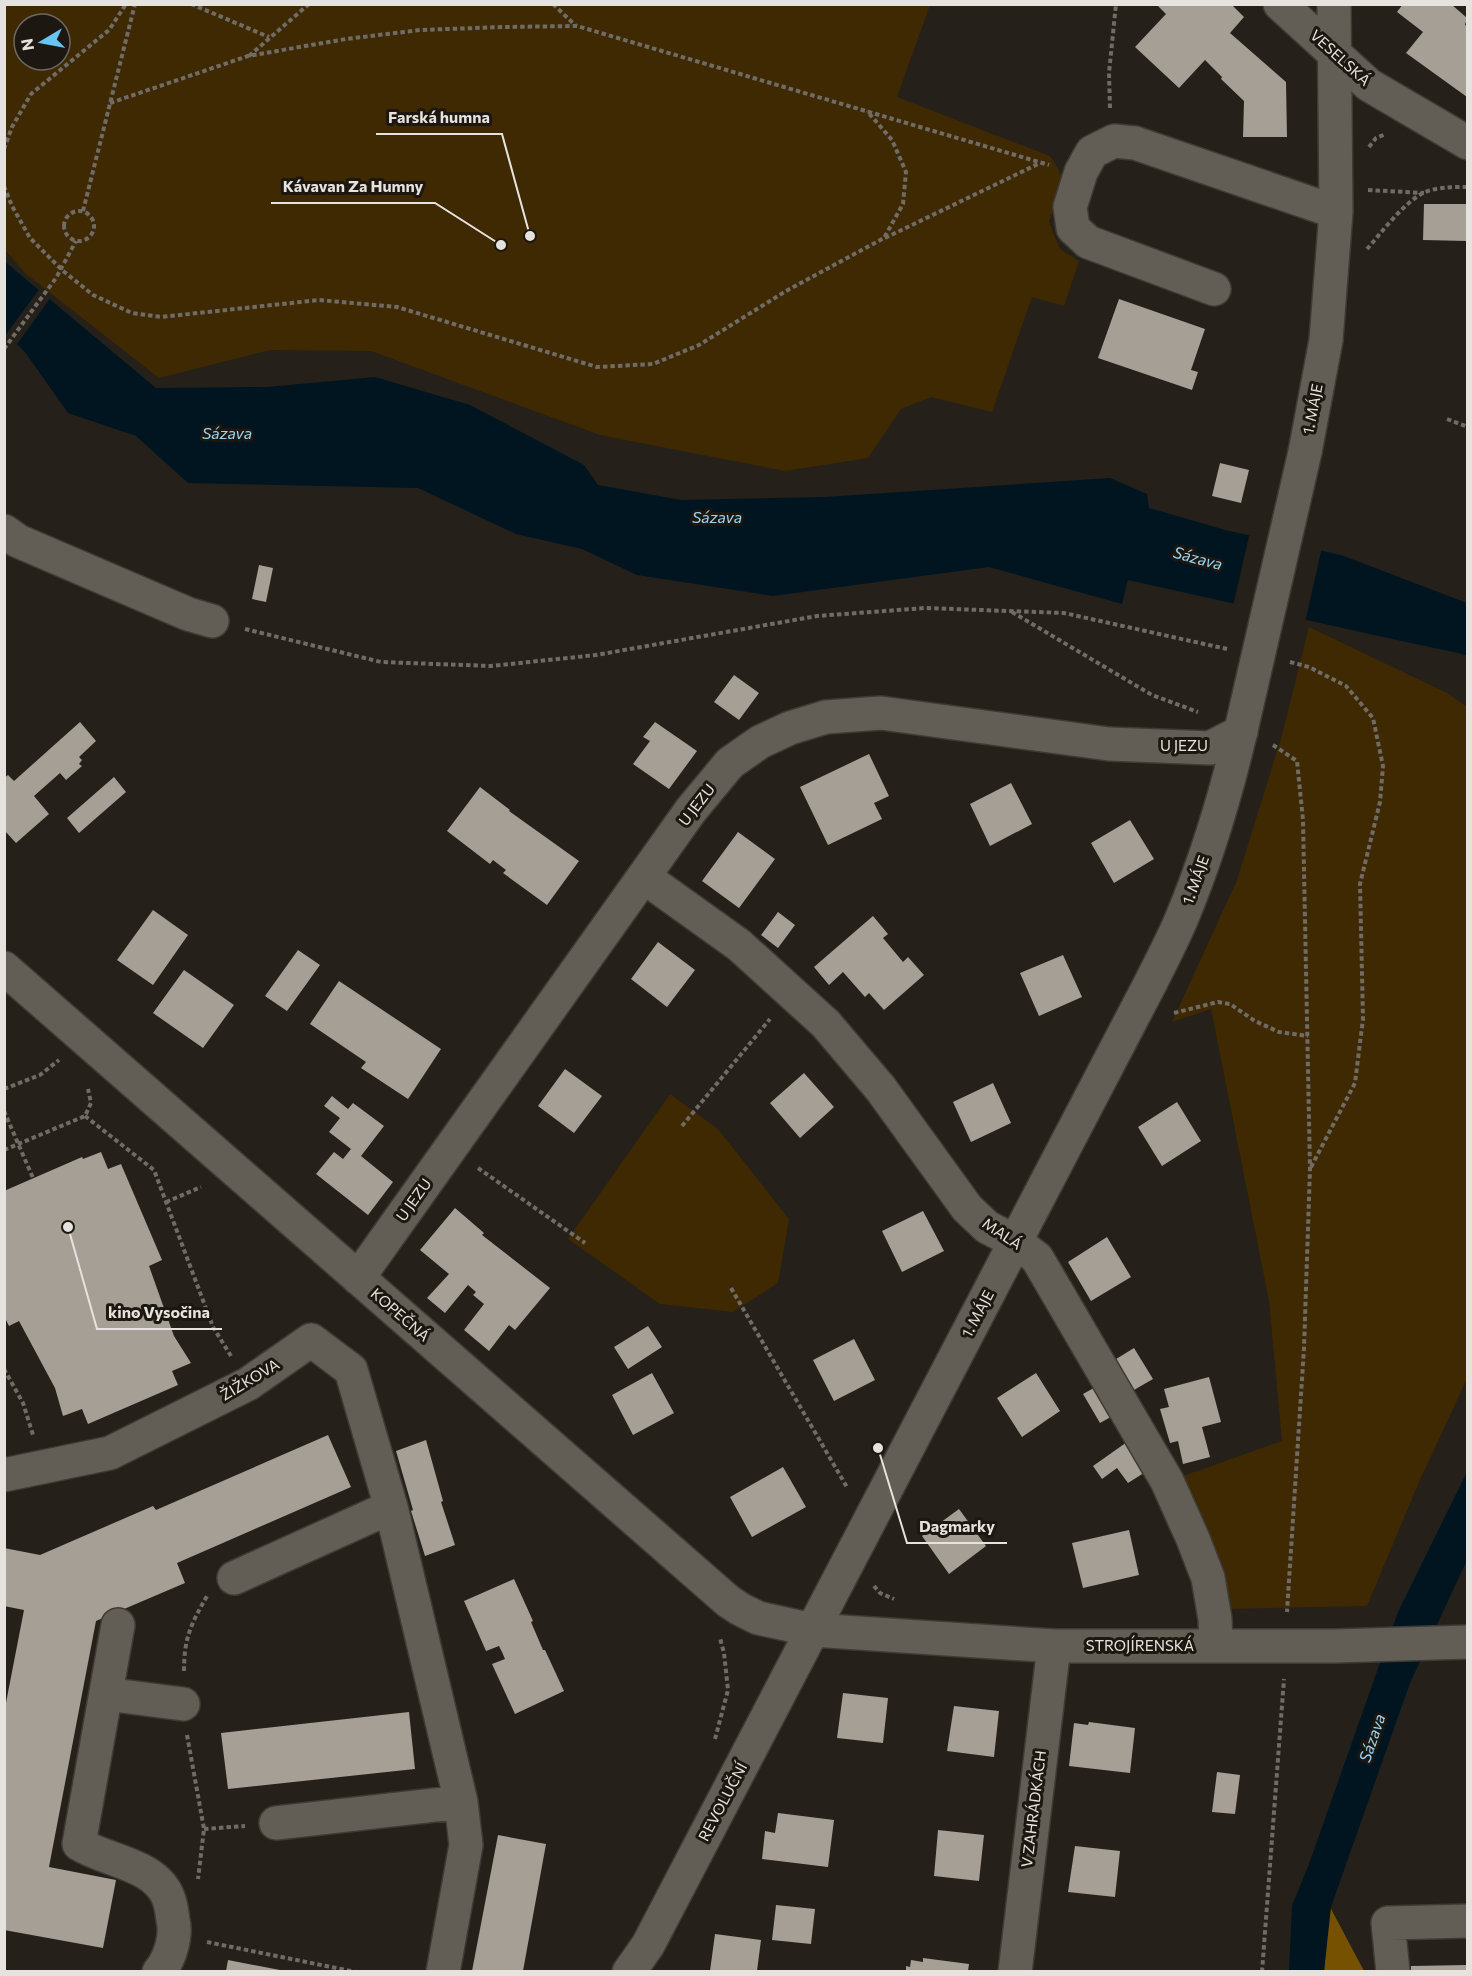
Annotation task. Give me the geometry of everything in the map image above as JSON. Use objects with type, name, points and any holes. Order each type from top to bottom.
[{"type":"street","name":"VESELSKÁ","points":[[1280,4],[1369,85],[1467,143]]},
{"type":"street","name":"1. MÁJE","points":[[813,1630],[1151,982],[1181,921],[1217,820],[1244,718],[1305,452],[1326,340],[1336,212],[1334,4]]},
{"type":"street","points":[[1214,289],[1088,242],[1073,228],[1070,207],[1081,172],[1092,152],[1114,141],[1135,143],[1336,212]]},
{"type":"street","points":[[4,531],[18,540],[188,614],[213,621]]},
{"type":"street","name":"U JEZU","points":[[358,1278],[691,810],[730,763],[760,742],[790,728],[826,717],[881,713],[1109,744],[1210,748],[1244,718]]},
{"type":"street","name":"MALÁ","points":[[644,877],[739,945],[826,1024],[881,1089],[967,1208],[987,1227],[1016,1242],[1037,1258],[1167,1481],[1208,1578],[1215,1620],[1216,1646]]},
{"type":"street","name":"KOPEČNÁ","points":[[4,968],[358,1278],[403,1329],[728,1601],[758,1618],[813,1630]]},
{"type":"street","name":"ŽIŽKOVA","points":[[4,1475],[110,1453],[248,1384],[311,1340],[351,1370],[391,1507]]},
{"type":"street","points":[[234,1578],[391,1507],[461,1802],[466,1845],[443,1971]]},
{"type":"street","points":[[118,1625],[79,1844],[134,1866],[160,1884],[168,1896],[175,1927],[166,1964],[159,1971]]},
{"type":"street","name":"STROJÍRENSKÁ","points":[[813,1630],[1054,1646],[1335,1646],[1466,1642]]},
{"type":"street","name":"REVOLUČNÍ","points":[[629,1971],[645,1958],[813,1630]]},
{"type":"street","name":"V ZAHRÁDKÁCH","points":[[1015,1971],[1054,1646]]},
{"type":"street","points":[[106,1694],[183,1704]]},
{"type":"street","points":[[276,1823],[461,1802]]},
{"type":"street","points":[[1393,1971],[1388,1923],[1467,1921]]},
{"type":"path","points":[[4,148],[12,127],[31,94],[109,30],[126,4]]},
{"type":"path","points":[[83,211],[135,4]]},
{"type":"path","points":[[191,4],[270,37]]},
{"type":"path","points":[[248,56],[309,4]]},
{"type":"path","points":[[553,4],[577,26]]},
{"type":"path","points":[[1114,141],[1108,73],[1116,4]]},
{"type":"path","points":[[110,104],[248,56],[346,39],[420,30],[577,26],[1040,163],[1081,172]]},
{"type":"path","points":[[867,111],[892,140],[906,172],[903,204],[884,238]]},
{"type":"path","points":[[4,186],[30,238],[62,270],[93,295],[132,313],[161,317],[319,300],[397,307],[597,367],[653,364],[699,345],[786,291],[884,238],[1040,163]]},
{"type":"path","points":[[1364,189],[1424,193],[1441,188],[1467,187]]},
{"type":"path","points":[[1362,254],[1398,215],[1424,193]]},
{"type":"path","points":[[83,211],[93,217],[95,229],[88,240],[76,241],[70,238],[64,226],[69,214],[83,211]]},
{"type":"path","points":[[4,349],[62,270],[76,241]]},
{"type":"path","points":[[1447,419],[1467,427]]},
{"type":"path","points":[[1010,610],[1152,695],[1216,719],[1244,718],[1269,742],[1297,761],[1303,819],[1310,1168],[1304,1336],[1286,1615]]},
{"type":"path","points":[[682,1126],[792,993]]},
{"type":"path","points":[[1168,1014],[1218,1002],[1230,1004],[1255,1022],[1279,1032],[1308,1036]]},
{"type":"path","points":[[4,1089],[40,1075]]},
{"type":"path","points":[[4,1111],[33,1179]]},
{"type":"path","points":[[4,1150],[85,1116],[154,1170],[213,1327],[248,1384]]},
{"type":"path","points":[[450,1148],[585,1243]]},
{"type":"path","points":[[166,1202],[204,1186]]},
{"type":"path","points":[[731,1288],[849,1491],[871,1518]]},
{"type":"path","points":[[4,1369],[23,1403],[42,1468]]},
{"type":"path","points":[[204,1829],[193,1778],[183,1704],[184,1653],[189,1629],[209,1592],[234,1578]]},
{"type":"path","points":[[873,1585],[880,1593],[898,1601]]},
{"type":"path","points":[[714,1742],[728,1690],[724,1653],[719,1633]]},
{"type":"path","points":[[1262,1971],[1285,1673]]},
{"type":"path","points":[[204,1942],[356,1971]]},
{"type":"shaded area","points":[[4,5],[930,5],[897,97],[1050,156],[1064,179],[1049,222],[1060,249],[1079,261],[1064,306],[1032,297],[992,412],[931,397],[901,409],[868,458],[785,471],[600,435],[371,351],[270,350],[159,378],[26,274],[5,250]]},
{"type":"shaded area","points":[[1309,627],[1447,693],[1467,707],[1467,1379],[1419,1482],[1367,1606],[1222,1609],[1177,1478],[1282,1441],[1269,1301],[1211,1009],[1172,1022],[1237,880],[1282,735]]},
{"type":"shaded area","points":[[670,1094],[718,1129],[789,1219],[778,1283],[733,1312],[660,1304],[568,1239]]},
{"type":"shaded area","points":[[1330,1907],[1364,1971],[1324,1972]]},
{"type":"water","name":"Sázava","points":[[4,261],[156,388],[268,387],[375,377],[470,405],[584,465],[598,485],[681,500],[825,497],[1110,478],[1147,494],[1149,508],[1229,531],[1341,555],[1467,603],[1467,656],[1128,580],[1122,604],[989,567],[773,596],[637,575],[582,549],[516,534],[418,488],[188,483],[136,436],[68,413],[25,352],[5,332]]},
{"type":"water","name":"Sázava","points":[[1467,1472],[1467,1560],[1410,1683],[1331,1907],[1324,1971],[1289,1972],[1292,1906],[1398,1612]]},
{"type":"pier","points":[[40,288],[51,297],[15,347],[5,336]]},
{"type":"pier","points":[[1250,532],[1322,547],[1305,623],[1233,606]]},
{"type":"building","points":[[1156,4],[1231,4],[1244,17],[1230,33],[1286,82],[1287,137],[1243,137],[1244,101],[1205,60],[1179,88],[1135,47],[1166,14]]},
{"type":"building","points":[[1403,4],[1451,4],[1467,18],[1465,25],[1467,26],[1467,97],[1406,53],[1423,32],[1397,12]]},
{"type":"building","points":[[1424,204],[1467,204],[1467,241],[1423,240]]},
{"type":"building","points":[[1119,299],[1205,329],[1191,370],[1198,372],[1192,390],[1098,358]]},
{"type":"building","points":[[1220,463],[1249,470],[1241,503],[1212,496]]},
{"type":"building","points":[[259,565],[273,568],[266,602],[252,599]]},
{"type":"building","points":[[734,675],[759,693],[739,720],[714,702]]},
{"type":"building","points":[[80,722],[96,741],[79,757],[82,760],[79,764],[82,766],[66,780],[60,773],[34,796],[49,814],[16,843],[4,830],[4,778],[8,775],[14,781]]},
{"type":"building","points":[[655,722],[697,751],[669,789],[633,764],[650,741],[643,737]]},
{"type":"building","points":[[869,754],[889,796],[874,803],[882,819],[828,845],[800,787]]},
{"type":"building","points":[[114,777],[126,792],[79,833],[67,818]]},
{"type":"building","points":[[1011,783],[1032,824],[990,846],[970,804]]},
{"type":"building","points":[[480,787],[509,811],[579,861],[547,905],[503,873],[506,870],[493,860],[490,864],[447,831]]},
{"type":"building","points":[[1130,820],[1154,859],[1114,883],[1091,843]]},
{"type":"building","points":[[738,832],[775,859],[739,908],[702,881]]},
{"type":"building","points":[[153,910],[188,935],[153,985],[117,960]]},
{"type":"building","points":[[778,912],[795,925],[778,948],[761,935]]},
{"type":"building","points":[[873,916],[888,934],[883,938],[903,962],[908,957],[924,975],[884,1010],[869,993],[865,997],[843,972],[829,985],[814,967]]},
{"type":"building","points":[[658,942],[695,970],[667,1007],[631,979]]},
{"type":"building","points":[[298,950],[320,965],[287,1011],[265,996]]},
{"type":"building","points":[[1063,955],[1082,997],[1039,1016],[1020,973]]},
{"type":"building","points":[[184,970],[234,1005],[203,1048],[153,1013]]},
{"type":"building","points":[[339,981],[441,1049],[408,1099],[361,1068],[366,1062],[310,1024]]},
{"type":"building","points":[[565,1069],[602,1096],[574,1133],[538,1106]]},
{"type":"building","points":[[804,1073],[834,1107],[800,1138],[770,1103]]},
{"type":"building","points":[[993,1083],[1011,1123],[971,1142],[953,1102]]},
{"type":"building","points":[[332,1096],[348,1109],[353,1103],[384,1126],[361,1156],[393,1182],[368,1215],[316,1174],[334,1152],[343,1159],[351,1149],[329,1132],[340,1118],[324,1106]]},
{"type":"building","points":[[1177,1102],[1201,1141],[1162,1166],[1138,1127]]},
{"type":"building","points":[[101,1152],[108,1169],[121,1164],[162,1260],[149,1266],[174,1336],[191,1363],[172,1371],[178,1385],[88,1424],[82,1409],[63,1416],[55,1388],[19,1321],[9,1326],[4,1316],[4,1191],[82,1157],[83,1159]]},
{"type":"building","points":[[455,1208],[484,1233],[482,1235],[550,1288],[515,1330],[509,1325],[489,1351],[464,1330],[484,1304],[473,1295],[476,1292],[468,1285],[445,1313],[427,1298],[449,1274],[420,1250]]},
{"type":"building","points":[[923,1211],[944,1251],[902,1272],[882,1231]]},
{"type":"building","points":[[1107,1237],[1131,1277],[1091,1301],[1068,1262]]},
{"type":"building","points":[[648,1326],[662,1347],[628,1369],[614,1347]]},
{"type":"building","points":[[854,1339],[875,1380],[834,1401],[813,1360]]},
{"type":"building","points":[[1134,1348],[1153,1379],[1127,1394],[1108,1364]]},
{"type":"building","points":[[652,1373],[674,1413],[633,1435],[612,1395]]},
{"type":"building","points":[[1036,1373],[1060,1411],[1022,1437],[997,1398]]},
{"type":"building","points":[[1209,1377],[1221,1422],[1202,1427],[1210,1457],[1183,1464],[1178,1441],[1170,1443],[1160,1409],[1169,1407],[1164,1389]]},
{"type":"building","points":[[1101,1384],[1118,1413],[1100,1423],[1083,1394]]},
{"type":"building","points":[[328,1435],[351,1487],[177,1563],[185,1583],[96,1621],[49,1867],[116,1880],[103,1948],[4,1930],[4,1713],[24,1610],[4,1606],[4,1548],[40,1555],[153,1506],[156,1510]]},
{"type":"building","points":[[426,1440],[443,1501],[441,1502],[455,1545],[425,1556],[396,1451]]},
{"type":"building","points":[[1127,1442],[1147,1471],[1128,1483],[1117,1468],[1102,1479],[1093,1466]]},
{"type":"building","points":[[783,1467],[806,1507],[752,1537],[730,1497]]},
{"type":"building","points":[[959,1509],[986,1546],[949,1574],[922,1536]]},
{"type":"building","points":[[1129,1530],[1139,1575],[1083,1588],[1072,1543]]},
{"type":"building","points":[[514,1579],[543,1650],[564,1691],[515,1714],[492,1664],[505,1659],[502,1652],[499,1646],[486,1651],[464,1601]]},
{"type":"building","points":[[843,1693],[888,1698],[883,1743],[837,1738]]},
{"type":"building","points":[[954,1706],[999,1711],[994,1757],[947,1751]]},
{"type":"building","points":[[409,1712],[415,1769],[228,1789],[221,1733]]},
{"type":"building","points":[[1089,1722],[1135,1728],[1130,1773],[1069,1766],[1074,1723],[1088,1725]]},
{"type":"building","points":[[1217,1772],[1240,1775],[1235,1814],[1212,1812]]},
{"type":"building","points":[[778,1813],[834,1820],[828,1867],[762,1859],[765,1831],[775,1833]]},
{"type":"building","points":[[938,1830],[984,1835],[979,1881],[934,1876]]},
{"type":"building","points":[[498,1835],[546,1844],[523,1971],[472,1971]]},
{"type":"building","points":[[1075,1846],[1120,1851],[1115,1897],[1068,1892]]},
{"type":"building","points":[[776,1905],[815,1909],[811,1944],[772,1940]]},
{"type":"building","points":[[715,1934],[761,1940],[757,1971],[710,1971]]},
{"type":"building","points":[[923,1958],[969,1964],[968,1971],[906,1971],[906,1966],[910,1967],[911,1960],[923,1962]]},
{"type":"building","points":[[228,1960],[280,1970],[280,1971],[226,1971]]},
{"type":"building","points":[[1467,1965],[1467,1971],[1411,1971],[1411,1966]]},
{"type":"place","name":"Farská humna","points":[[530,236]]},
{"type":"place","name":"Kávavan Za Humny","points":[[501,245]]},
{"type":"place","name":"kino Vysočina","points":[[68,1227]]},
{"type":"place","name":"Dagmarky","points":[[878,1448]]}]
